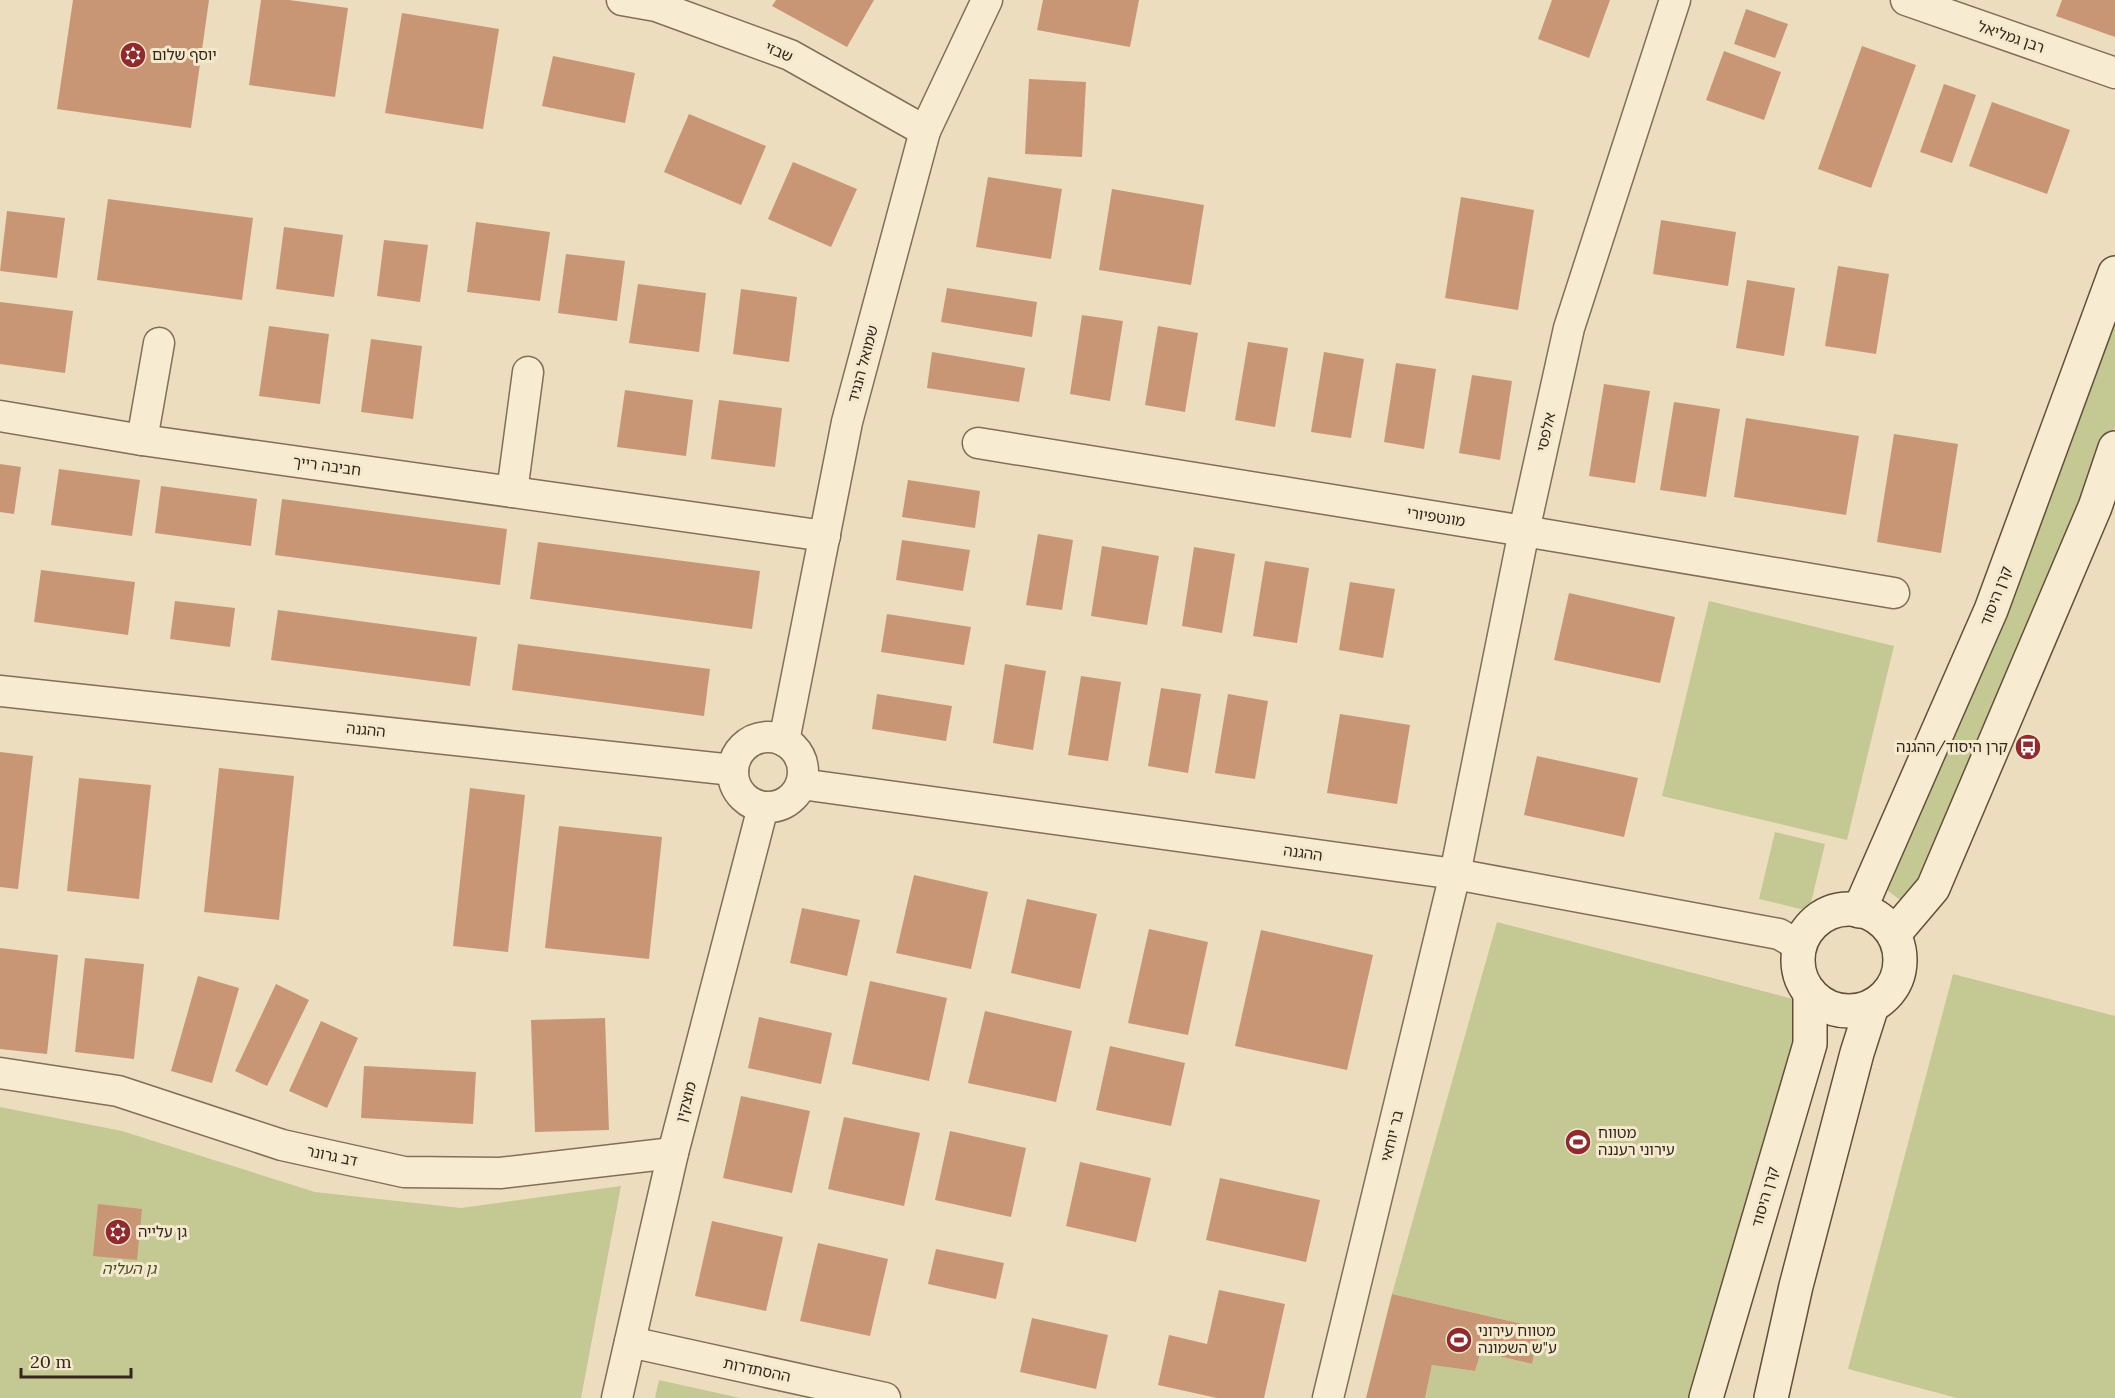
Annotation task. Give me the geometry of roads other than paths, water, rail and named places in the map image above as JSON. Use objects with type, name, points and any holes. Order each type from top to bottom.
[{"type":"street","name":"שבזי","points":[[622,0],[656,6],[790,55],[925,131]]},
{"type":"street","name":"שמואל הנגיד","points":[[784,741],[847,422],[925,131],[987,0]]},
{"type":"street","name":"אלפסי","points":[[1455,874],[1524,531],[1569,327],[1675,0]]},
{"type":"street","name":"רבן גמליאל","points":[[1906,0],[2115,73]]},
{"type":"street","name":"קרן היסוד","points":[[1859,911],[1991,610],[2115,273]]},
{"type":"street","points":[[142,440],[159,343]]},
{"type":"street","points":[[512,492],[528,372]]},
{"type":"street","name":"חביבה רייך","points":[[0,417],[142,440],[825,536]]},
{"type":"street","name":"מונטפיורי","points":[[978,443],[1894,593]]},
{"type":"street","points":[[1894,934],[1934,888],[2105,508],[2115,448]]},
{"type":"street","name":"ההגנה","points":[[0,691],[733,770]]},
{"type":"street","points":[[773,737],[784,741],[798,755],[803,774],[801,784],[795,795],[775,807],[753,804],[737,790],[733,770],[735,758],[741,749],[762,738],[773,737]]},
{"type":"street","name":"ההגנה","points":[[801,784],[1455,874],[1779,934],[1800,946]]},
{"type":"street","name":"מוצקין","points":[[617,1398],[673,1153],[763,807]]},
{"type":"street","name":"בר יוחאי","points":[[1328,1398],[1455,874]]},
{"type":"street","points":[[1851,909],[1868,913],[1883,921],[1894,934],[1900,950],[1900,967],[1896,982],[1886,996],[1872,1006],[1856,1011],[1839,1010],[1823,1004],[1810,993],[1802,980],[1798,963],[1800,946],[1807,931],[1819,919],[1835,911],[1851,909]]},
{"type":"street","name":"קרן היסוד","points":[[1706,1398],[1810,1044],[1810,993]]},
{"type":"street","points":[[1772,1398],[1802,1264],[1857,1053],[1872,1006]]},
{"type":"street","name":"דב גרונר","points":[[0,1073],[118,1091],[282,1145],[404,1172],[500,1173],[673,1153]]},
{"type":"street","name":"ההסתדרות","points":[[630,1342],[885,1398]]},
{"type":"place","name":"יוסף שלום","points":[[133,55]]},
{"type":"place","name":"קרן היסוד/ההגנה","points":[[2028,747]]},
{"type":"place","name":"מטווח עירוני רעננה","points":[[1578,1142]]},
{"type":"place","name":"גן עלייה","points":[[118,1232]]},
{"type":"place","name":"מטווח עירוני ע\"ש השמונה","points":[[1459,1340]]},
{"type":"park label","name":"גן העליה","points":[[129,1269]]}]
